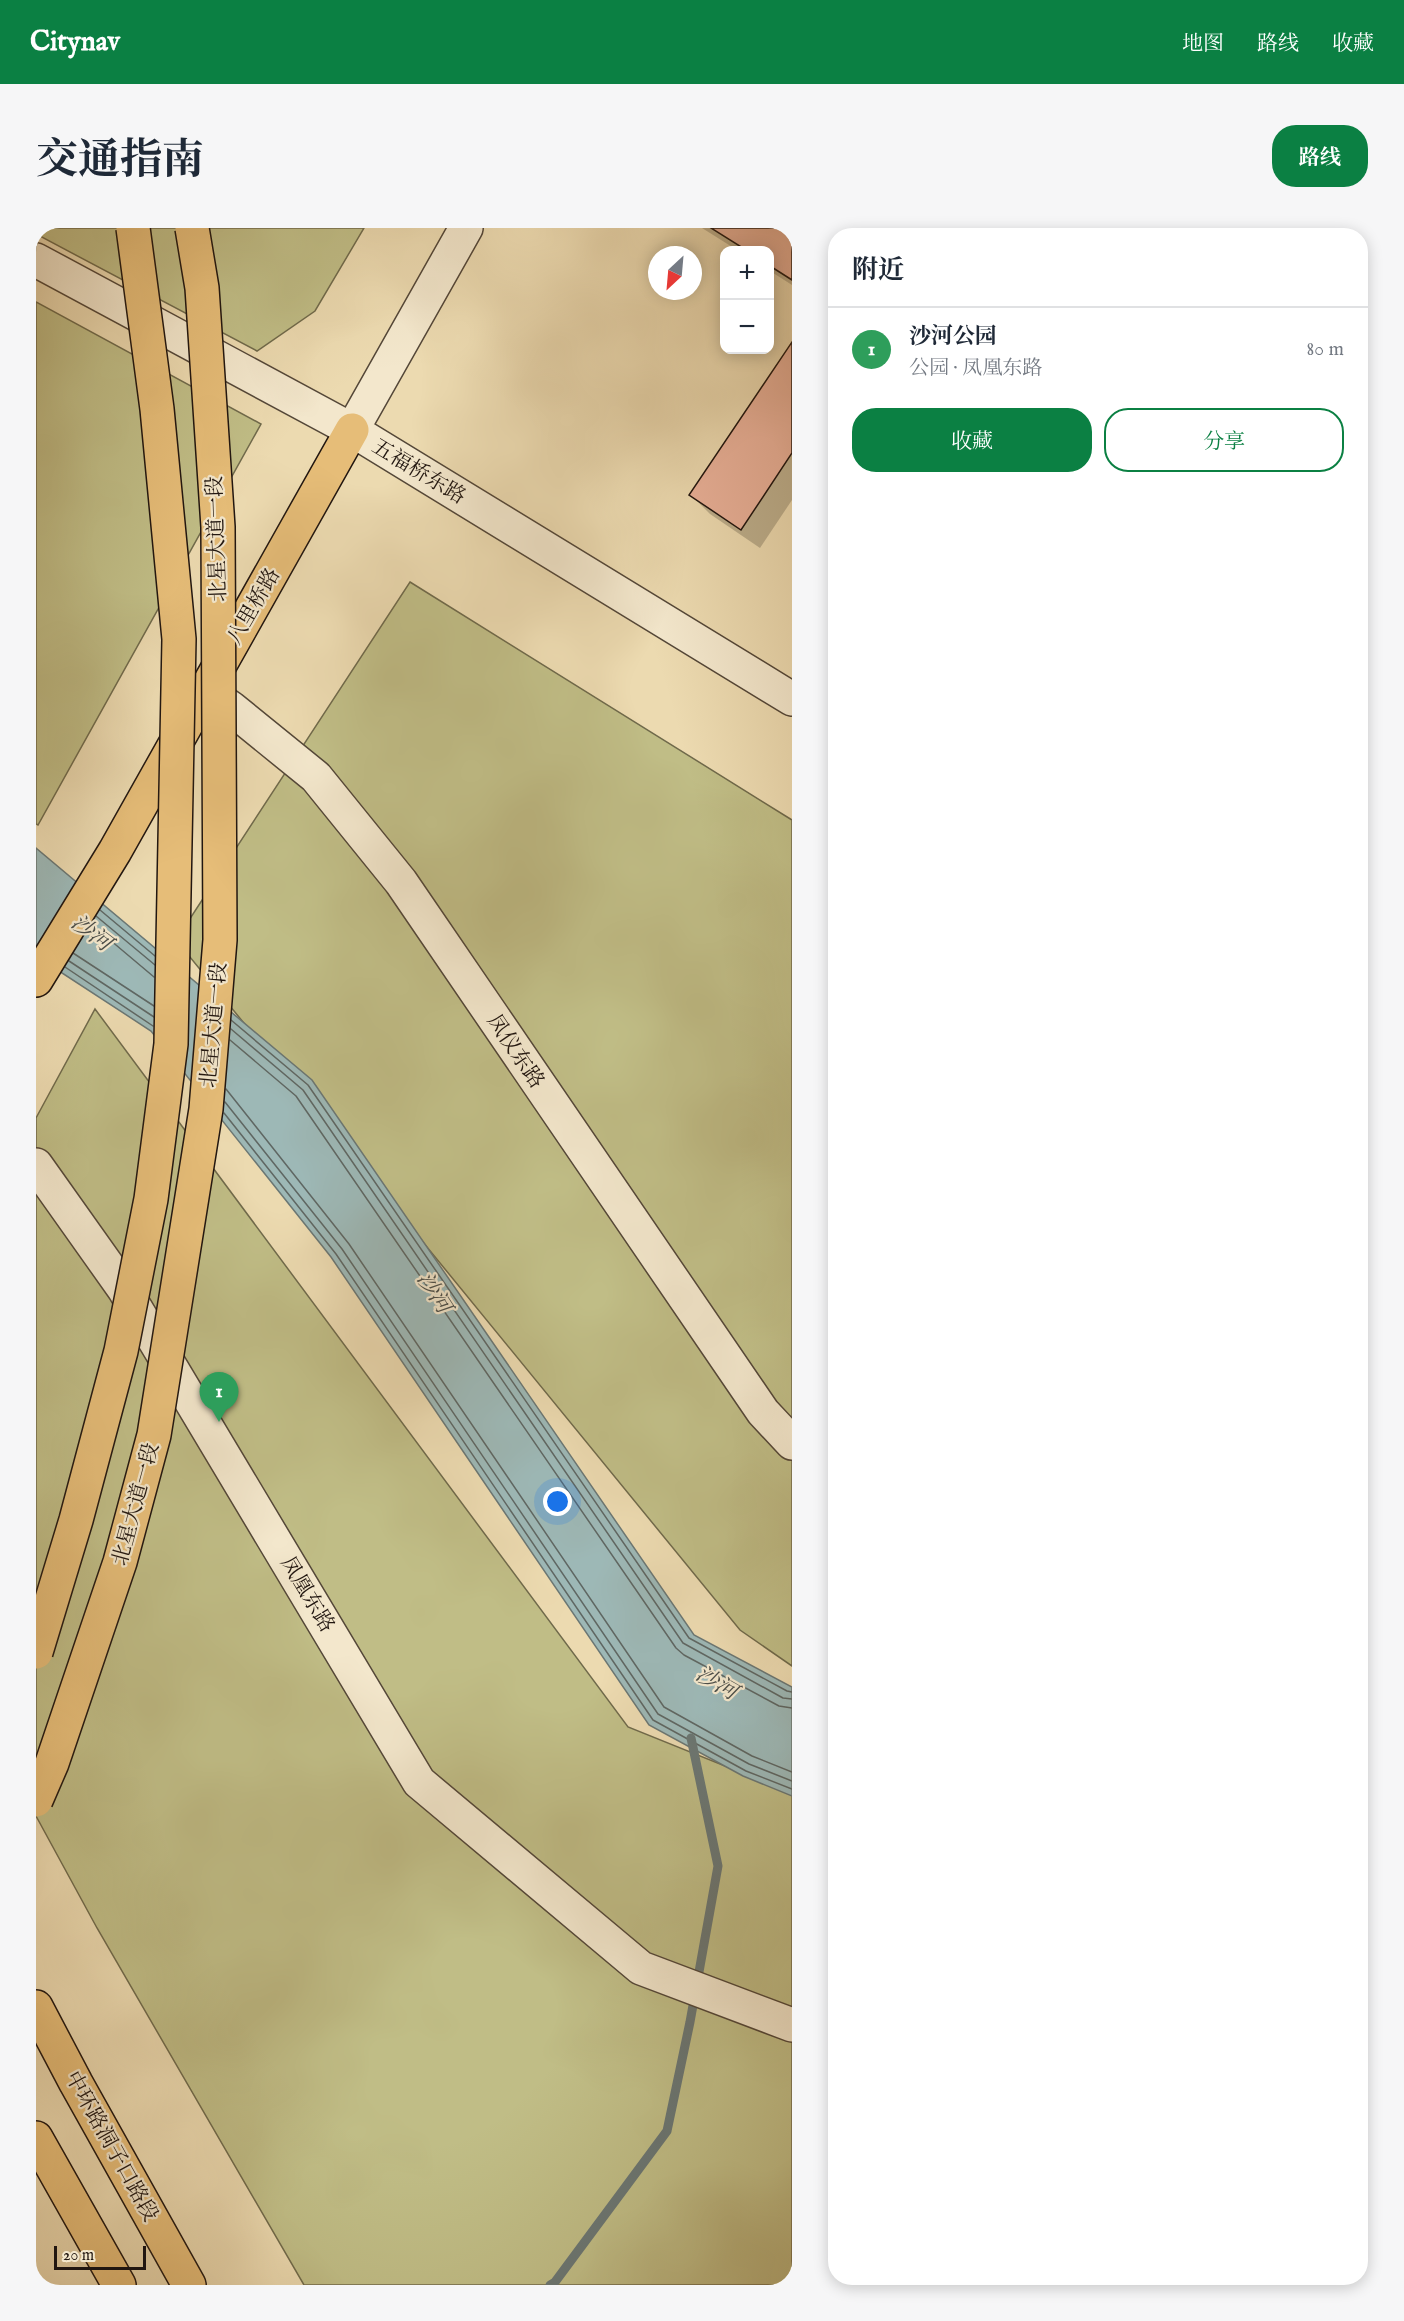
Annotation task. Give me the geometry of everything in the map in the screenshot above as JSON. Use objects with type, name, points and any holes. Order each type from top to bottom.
[{"type":"main road","name":"北星大道一段","points":[[36,1652],[76,1520],[121,1351],[151,1200],[171,1044],[179,639],[157,409],[133,228]]},
{"type":"main road","name":"北星大道一段","points":[[36,1800],[52,1762],[120,1562],[154,1435],[206,1109],[220,940],[218,527],[202,288],[192,228]]},
{"type":"main road","name":"八里桥路","points":[[36,980],[115,851],[352,430]]},
{"type":"main road","name":"中环路洞子口路段","points":[[36,2007],[189,2285]]},
{"type":"main road","points":[[36,2139],[119,2285]]},
{"type":"street","name":"八里桥路","points":[[352,430],[466,228]]},
{"type":"street","name":"五福桥东路","points":[[36,260],[352,430],[792,699]]},
{"type":"street","name":"凤仪东路","points":[[205,690],[231,708],[316,777],[401,882],[763,1412],[792,1443]]},
{"type":"street","name":"凤凰东路","points":[[36,1165],[124,1289],[419,1782],[641,1968],[792,2025]]},
{"type":"shaded area","points":[[36,228],[364,228],[315,311],[257,351],[36,234]]},
{"type":"shaded area","points":[[36,302],[261,424],[38,825],[36,824]]},
{"type":"shaded area","points":[[410,582],[792,820],[792,1666],[740,1630],[176,940]]},
{"type":"shaded area","points":[[95,1009],[628,1727],[792,1793],[792,2285],[304,2285],[97,1928],[36,1816],[36,1118]]},
{"type":"water","name":"沙河","points":[[36,848],[312,1080],[694,1635],[792,1687],[792,1796],[743,1776],[649,1725],[331,1257],[151,1031],[36,956]]},
{"type":"building","points":[[711,228],[792,228],[792,280],[774,269],[774,246],[740,246]]},
{"type":"building","points":[[792,342],[792,453],[741,530],[689,495]]},
{"type":"waterway","points":[[550,2285],[555,2282],[667,2131],[690,2022],[718,1866],[691,1738]]},
{"type":"place","name":"沙河公园","points":[[219,1422]]}]
